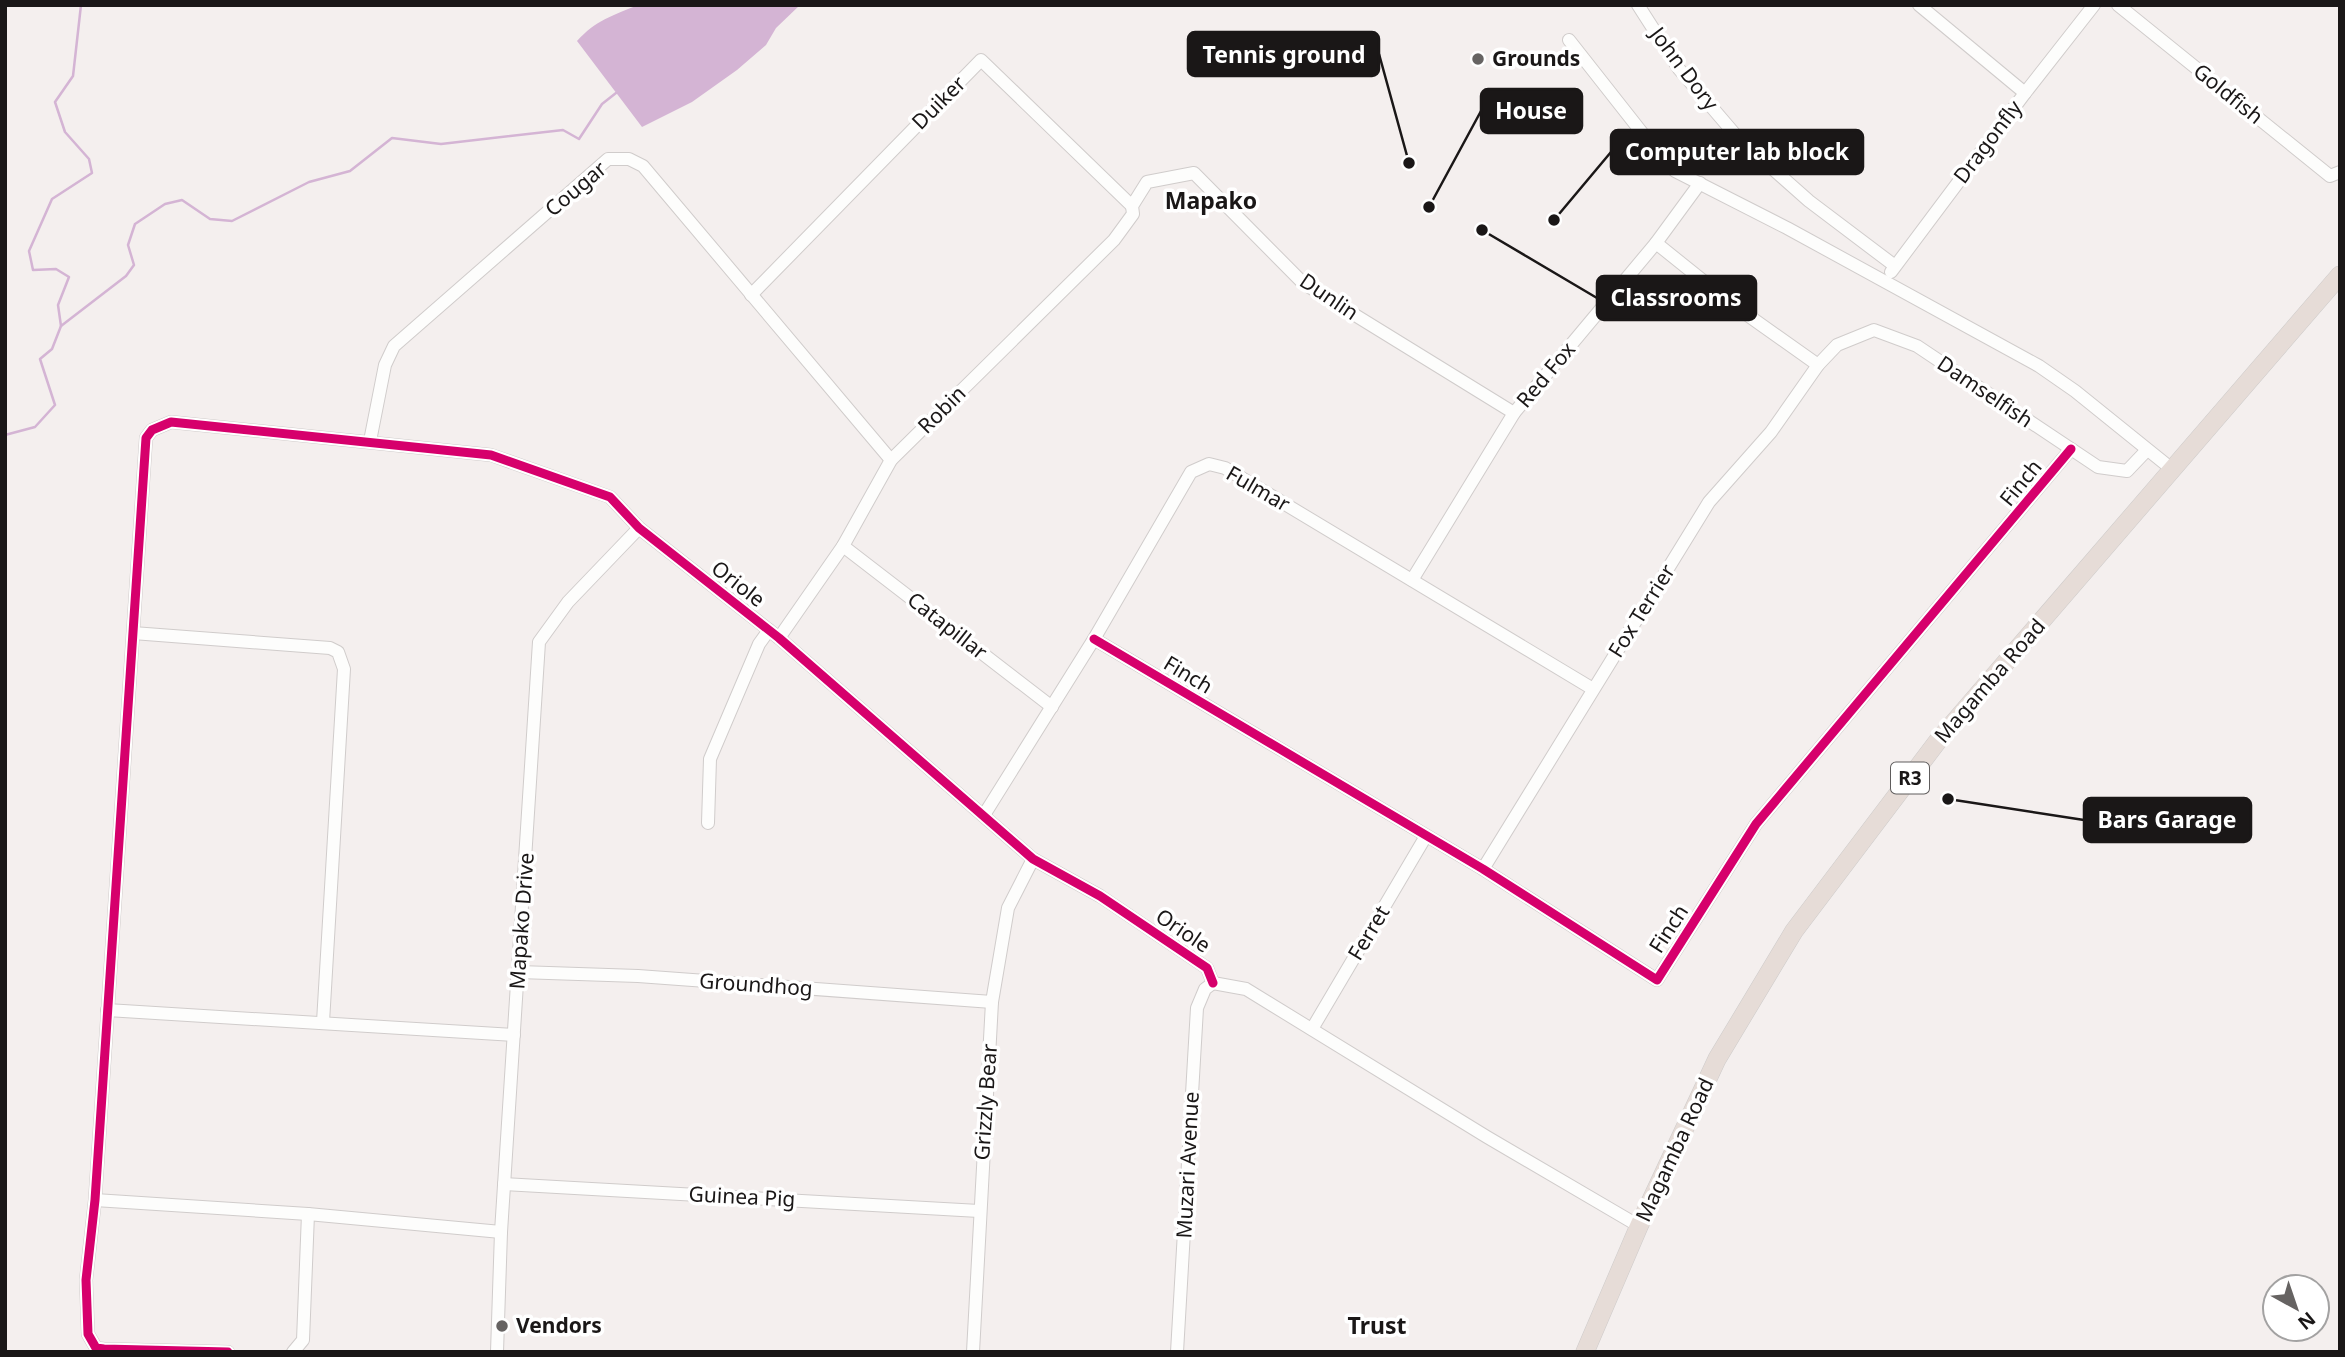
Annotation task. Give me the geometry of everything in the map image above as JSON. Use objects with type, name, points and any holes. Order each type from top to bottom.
[{"type":"highway","name":"Magamba Road","points":[[1585,1352],[1639,1226],[1717,1059],[1794,931],[1937,742],[2340,275]]},
{"type":"street","name":"John Dory","points":[[1638,5],[1679,69],[1739,139],[1810,201],[1895,266]]},
{"type":"street","points":[[1919,5],[2025,93]]},
{"type":"street","name":"Dragonfly","points":[[1885,282],[2094,5]]},
{"type":"street","name":"Goldfish","points":[[2118,5],[2330,176],[2340,172]]},
{"type":"street","points":[[1569,40],[1654,148],[1675,170],[2039,366],[2075,391],[2173,470]]},
{"type":"street","name":"Duiker","points":[[751,295],[981,61],[1132,206]]},
{"type":"street","name":"Cougar","points":[[370,441],[385,365],[394,346],[608,159],[629,159],[643,166],[891,460]]},
{"type":"street","name":"Dunlin","points":[[1132,206],[1147,182],[1194,173],[1303,283],[1514,413]]},
{"type":"street","name":"Red Fox","points":[[1412,580],[1514,413],[1656,243],[1700,183]]},
{"type":"street","name":"Robin","points":[[708,822],[710,759],[759,644],[774,634],[843,546],[891,460],[1114,240],[1133,214],[1132,206]]},
{"type":"street","points":[[1656,243],[1732,304],[1818,365]]},
{"type":"street","name":"Damselfish","points":[[1818,365],[1837,345],[1874,330],[1917,346],[2098,467],[2127,471],[2147,450]]},
{"type":"street","name":"Fox Terrier","points":[[1483,869],[1709,502],[1772,432],[1818,365]]},
{"type":"street","name":"Oriole","points":[[133,633],[146,438],[152,430],[170,422],[491,455],[610,497],[639,528],[774,634],[1033,859],[1100,896],[1207,968],[1213,983]]},
{"type":"street","name":"Finch","points":[[1094,639],[1483,869],[1657,980],[1756,824],[2071,449]]},
{"type":"street","name":"Fulmar","points":[[984,815],[1094,639],[1191,472],[1209,464],[1225,468],[1593,689]]},
{"type":"street","name":"Mapako Drive","points":[[497,1352],[503,1184],[539,642],[568,602],[639,528]]},
{"type":"street","name":"Catapillar","points":[[843,546],[1052,707]]},
{"type":"street","points":[[228,1352],[96,1348],[88,1334],[86,1280],[95,1200],[133,633],[330,648],[338,652],[344,669],[323,1022]]},
{"type":"street","name":"Ferret","points":[[1312,1029],[1426,836]]},
{"type":"street","name":"Grizzly Bear","points":[[973,1352],[992,1002],[1008,908],[1033,859]]},
{"type":"street","name":"Groundhog","points":[[519,972],[638,976],[992,1002]]},
{"type":"street","points":[[1213,983],[1245,989],[1639,1226]]},
{"type":"street","name":"Muzari Avenue","points":[[1177,1352],[1198,1008],[1205,989],[1213,983]]},
{"type":"street","points":[[107,1010],[514,1035]]},
{"type":"street","name":"Guinea Pig","points":[[503,1184],[979,1210]]},
{"type":"street","points":[[95,1200],[308,1214],[501,1232]]},
{"type":"street","points":[[293,1352],[303,1340],[308,1214]]},
{"type":"shaded area","points":[[638,5],[800,5],[776,28],[766,45],[737,70],[692,102],[642,127],[577,41],[598,23]]},
{"type":"waterway","points":[[5,435],[35,427],[55,405],[40,359],[52,349],[61,326],[58,305],[69,277],[56,269],[33,270],[29,251],[52,199],[92,173],[89,159],[65,132],[55,102],[73,76],[81,5]]},
{"type":"waterway","points":[[61,326],[126,276],[134,265],[128,245],[135,224],[165,204],[182,200],[210,219],[232,221],[309,182],[350,171],[392,138],[441,144],[563,130],[579,139],[602,104],[616,93]]},
{"type":"cycle path","points":[[228,1352],[96,1348],[88,1334],[86,1280],[95,1200],[146,438],[152,430],[171,422],[491,455],[610,497],[639,528],[779,638],[1033,859],[1100,896],[1207,968],[1213,983]]},
{"type":"cycle path","points":[[1094,639],[1483,869],[1657,980],[1756,824],[2071,449]]},
{"type":"place","name":"Grounds","points":[[1478,59]]},
{"type":"place","name":"Tennis ground","points":[[1409,163]]},
{"type":"place","name":"House","points":[[1429,207]]},
{"type":"place","name":"Computer lab block","points":[[1554,220]]},
{"type":"place","name":"Classrooms","points":[[1482,230]]},
{"type":"place","name":"Bars Garage","points":[[1948,799]]},
{"type":"place","name":"Vendors","points":[[502,1326]]},
{"type":"district","name":"Mapako","points":[[1211,201]]},
{"type":"district","name":"Trust","points":[[1377,1326]]}]
